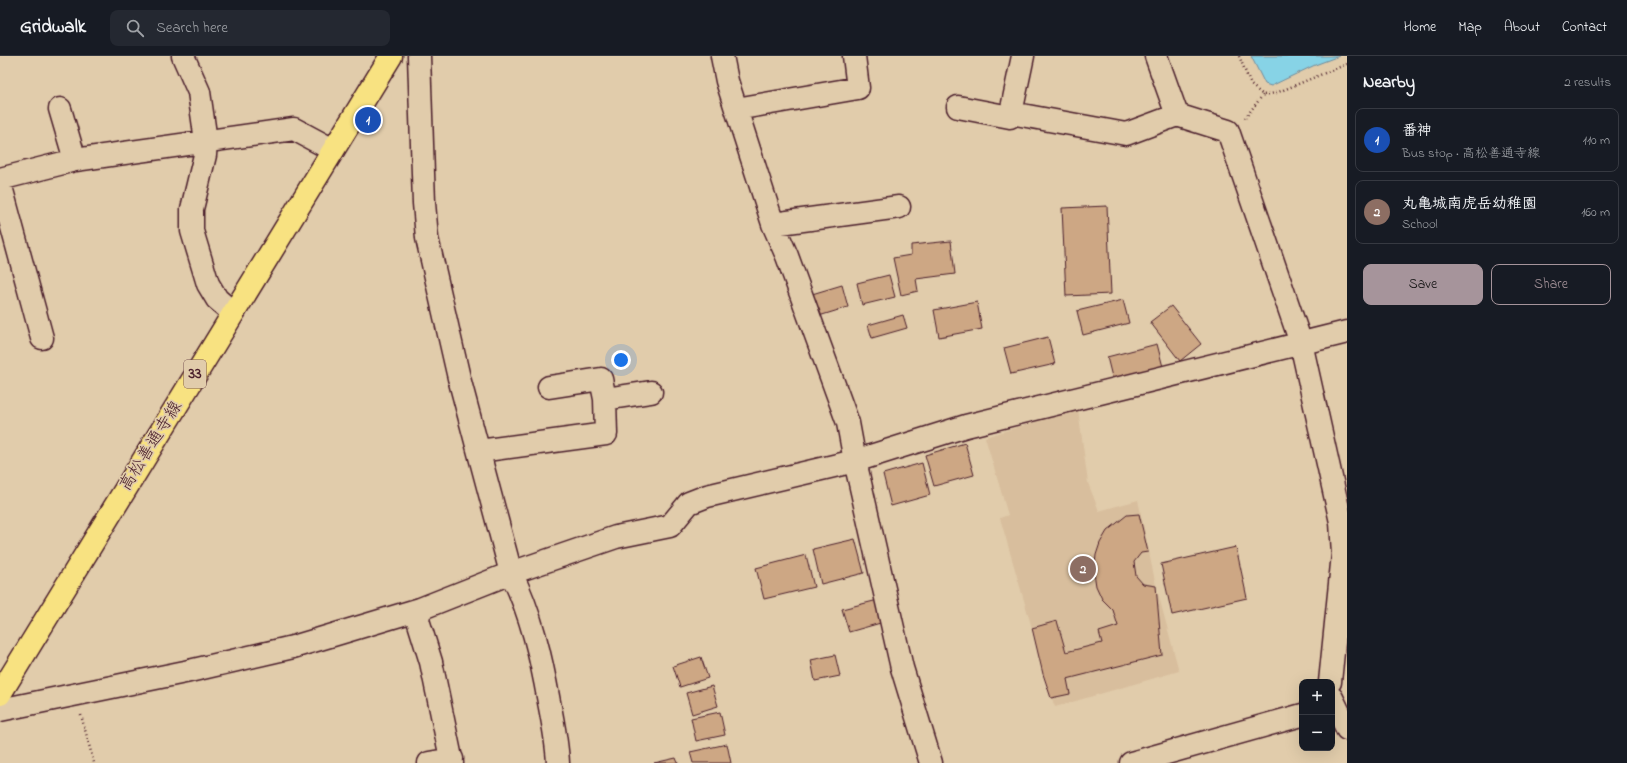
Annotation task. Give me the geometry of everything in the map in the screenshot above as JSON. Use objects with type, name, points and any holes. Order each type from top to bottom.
[{"type":"main road","name":"高松善通寺線","points":[[0,694],[232,313],[391,56]]},
{"type":"street","points":[[183,56],[199,92],[206,141],[205,154],[192,209],[192,231],[208,284],[217,299],[232,313]]},
{"type":"street","points":[[419,56],[424,203],[427,238],[460,378],[511,573],[524,599],[542,664],[557,746],[558,763]]},
{"type":"street","points":[[722,56],[727,81],[773,224],[787,256],[848,423],[855,461],[902,668],[931,763]]},
{"type":"street","points":[[736,109],[858,88],[854,56]]},
{"type":"street","points":[[958,107],[1010,117],[1023,56]]},
{"type":"street","points":[[1156,56],[1177,115]]},
{"type":"street","points":[[60,109],[75,160]]},
{"type":"street","points":[[1011,113],[1126,134],[1177,115],[1228,131],[1301,343],[1341,522],[1343,554],[1330,679]]},
{"type":"street","points":[[0,179],[75,160],[294,129],[333,150]]},
{"type":"street","points":[[0,183],[42,338]]},
{"type":"street","points":[[773,224],[899,207]]},
{"type":"street","points":[[0,710],[293,647],[420,609],[511,573],[616,537],[670,526],[689,503],[707,496],[855,461],[966,426],[1347,332]]},
{"type":"street","points":[[479,451],[606,434],[605,400],[600,379],[549,387]]},
{"type":"street","points":[[605,400],[651,392]]},
{"type":"street","points":[[420,609],[418,620],[431,662],[452,761],[429,763]]},
{"type":"street","points":[[1335,708],[1347,729]]},
{"type":"street","points":[[1131,763],[1299,716]]},
{"type":"path","points":[[1239,56],[1251,85],[1263,95]]},
{"type":"path","points":[[1228,131],[1240,124],[1263,95],[1276,93],[1347,64]]},
{"type":"path","points":[[75,695],[94,763]]},
{"type":"shaded area","points":[[1078,409],[1088,483],[1099,511],[1138,500],[1156,586],[1179,671],[1055,707],[1043,674],[1032,628],[1000,518],[1008,515],[985,437]]},
{"type":"water","points":[[1251,56],[1339,56],[1315,65],[1271,86],[1265,84]]},
{"type":"building","points":[[1107,206],[1111,294],[1066,296],[1062,208]]},
{"type":"building","points":[[951,241],[955,274],[916,279],[918,291],[901,295],[893,258],[911,255],[911,245]]},
{"type":"building","points":[[889,275],[895,297],[862,305],[857,283]]},
{"type":"building","points":[[842,285],[848,307],[819,316],[812,294]]},
{"type":"building","points":[[1123,300],[1129,323],[1083,335],[1077,311]]},
{"type":"building","points":[[977,302],[982,329],[939,337],[934,310]]},
{"type":"building","points":[[1171,306],[1201,344],[1180,361],[1150,322]]},
{"type":"building","points":[[903,315],[907,328],[872,338],[868,325]]},
{"type":"building","points":[[1048,337],[1055,364],[1011,374],[1004,348]]},
{"type":"building","points":[[1157,344],[1163,367],[1113,381],[1107,357]]},
{"type":"building","points":[[965,443],[974,475],[934,486],[925,455]]},
{"type":"building","points":[[922,463],[930,495],[891,506],[883,474]]},
{"type":"building","points":[[1139,514],[1148,552],[1141,553],[1134,562],[1136,576],[1143,584],[1156,586],[1162,655],[1067,679],[1070,694],[1051,698],[1043,674],[1032,628],[1057,621],[1066,652],[1102,643],[1099,632],[1118,626],[1113,610],[1102,599],[1096,586],[1094,573],[1096,555],[1100,543],[1107,531],[1127,515]]},
{"type":"building","points":[[855,539],[864,573],[821,584],[813,549]]},
{"type":"building","points":[[1236,547],[1247,598],[1172,615],[1161,564]]},
{"type":"building","points":[[806,555],[814,587],[764,599],[756,568]]},
{"type":"building","points":[[878,600],[884,622],[849,632],[842,609]]},
{"type":"building","points":[[835,655],[840,676],[815,681],[811,660]]},
{"type":"building","points":[[701,657],[708,678],[680,687],[673,666]]},
{"type":"building","points":[[712,686],[718,706],[692,714],[686,693]]},
{"type":"building","points":[[720,712],[725,735],[696,741],[691,718]]},
{"type":"building","points":[[727,744],[731,763],[693,763],[690,752]]},
{"type":"building","points":[[676,758],[678,763],[654,763]]},
{"type":"place","name":"番神","points":[[368,120]]},
{"type":"place","name":"丸亀城南虎岳幼稚園","points":[[1083,569]]}]
